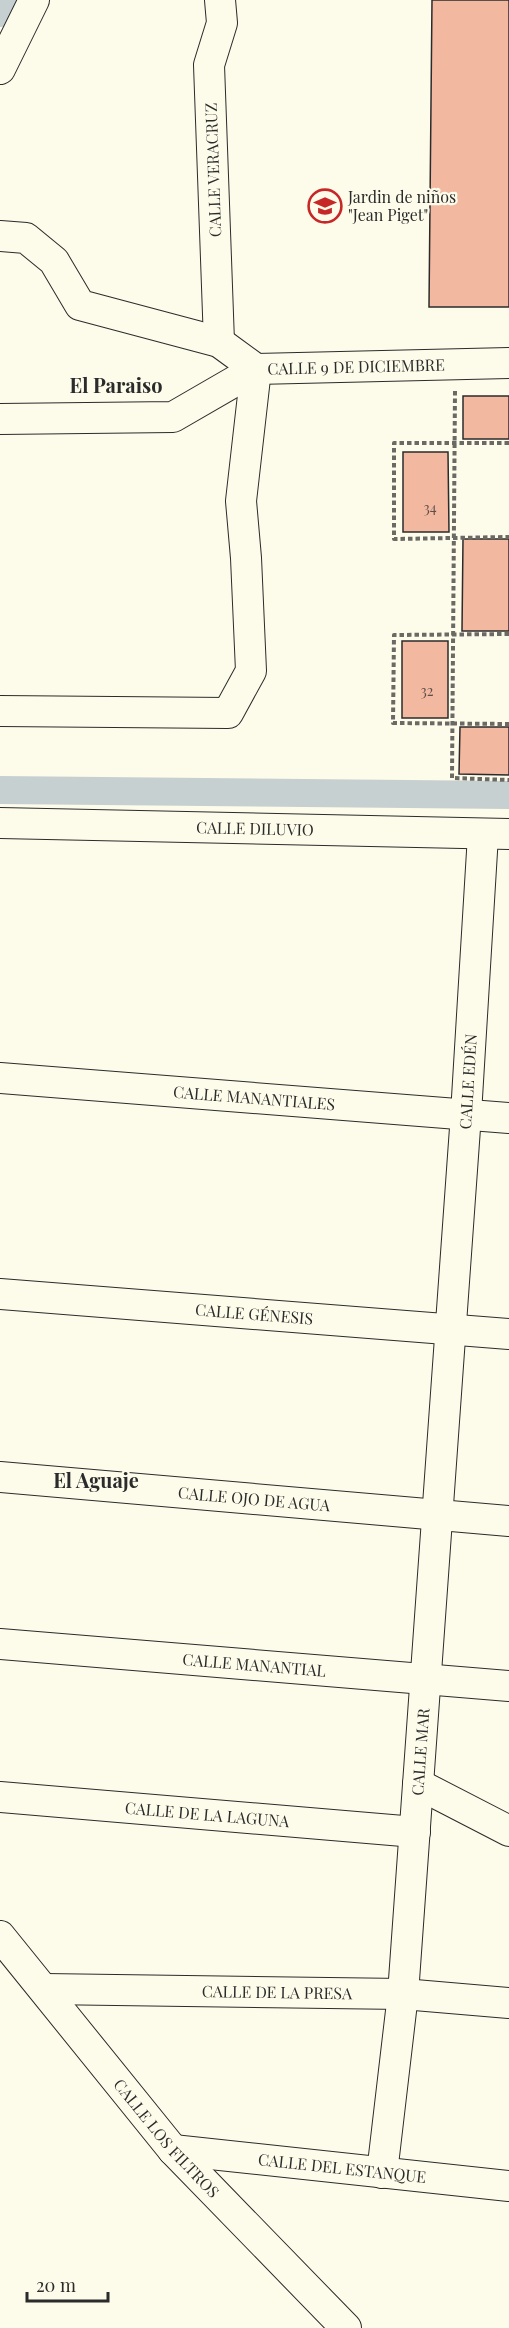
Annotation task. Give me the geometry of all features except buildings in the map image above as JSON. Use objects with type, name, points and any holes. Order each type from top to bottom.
[{"type":"street","points":[[0,69],[34,0]]},
{"type":"street","name":"CALLE VERACRUZ","points":[[219,342],[209,65],[222,23],[220,0]]},
{"type":"street","points":[[0,236],[26,238],[54,261],[80,305],[219,342],[256,369],[241,501],[251,671],[228,713],[0,711]]},
{"type":"street","name":"CALLE 9 DE DICIEMBRE","points":[[0,419],[172,417],[256,369],[509,363]]},
{"type":"street","name":"CALLE DILUVIO","points":[[0,823],[496,834]]},
{"type":"street","name":"CALLE EDÉN","points":[[450,1329],[466,1114],[496,834]]},
{"type":"street","name":"CALLE MANANTIALES","points":[[0,1078],[509,1118]]},
{"type":"street","name":"CALLE GÉNESIS","points":[[0,1294],[509,1334]]},
{"type":"street","name":"CALLE MAR","points":[[382,2173],[403,1995],[450,1329]]},
{"type":"street","name":"CALLE OJO DE AGUA","points":[[0,1477],[509,1521]]},
{"type":"street","name":"CALLE MANANTIAL","points":[[0,1644],[509,1686]]},
{"type":"street","points":[[418,1784],[509,1831]]},
{"type":"street","name":"CALLE DE LA LAGUNA","points":[[0,1797],[415,1832]]},
{"type":"street","name":"CALLE LOS FILTROS","points":[[0,1936],[173,2150],[346,2328]]},
{"type":"street","name":"CALLE DE LA PRESA","points":[[45,1989],[403,1995],[509,2003]]},
{"type":"street","name":"CALLE DEL ESTANQUE","points":[[173,2150],[509,2186]]},
{"type":"path","points":[[455,387],[452,778],[509,780]]},
{"type":"path","points":[[509,442],[394,442],[394,539],[509,537]]},
{"type":"path","points":[[509,634],[394,636],[393,723],[509,724]]},
{"type":"waterway","points":[[0,13],[7,0]]},
{"type":"waterway","points":[[0,790],[509,795]]},
{"type":"place","name":"Jardin de niños \"Jean Piget\"","points":[[325,206]]},
{"type":"district","name":"El Paraiso","points":[[116,386]]},
{"type":"district","name":"El Aguaje","points":[[96,1481]]}]
